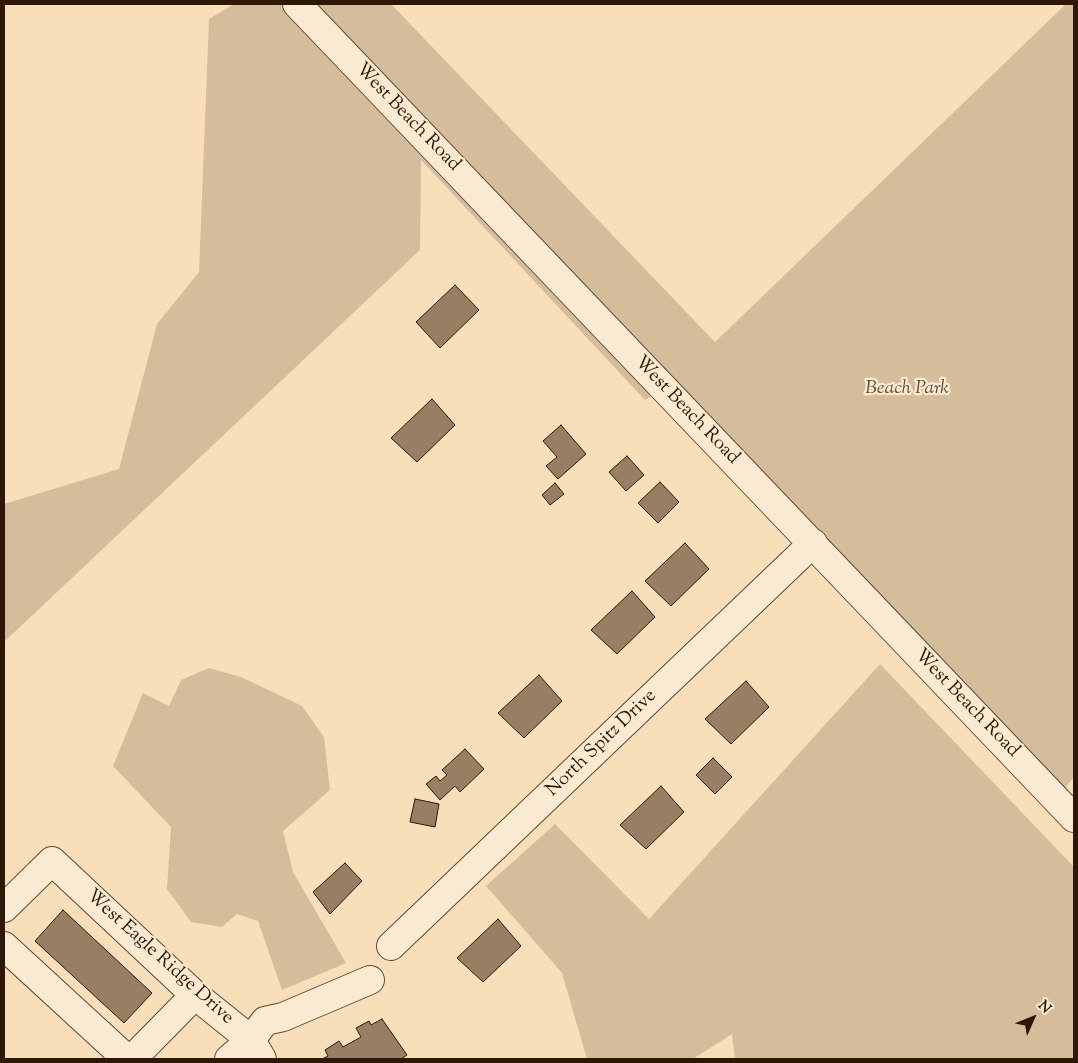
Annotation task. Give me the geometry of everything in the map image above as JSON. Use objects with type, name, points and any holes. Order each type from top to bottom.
[{"type":"street","name":"West Beach Road","points":[[311,9],[812,543],[1073,814]]},
{"type":"street","name":"North Spitz Drive","points":[[391,946],[812,543]]},
{"type":"street","name":"West Eagle Ridge Drive","points":[[4,908],[52,861],[256,1050]]},
{"type":"street","points":[[4,946],[127,1059]]},
{"type":"street","points":[[229,1059],[256,1050],[265,1021],[284,1017],[370,980]]},
{"type":"street","points":[[132,1059],[196,995]]},
{"type":"green space","name":"Beach Park","points":[[234,4],[391,4],[715,342],[1066,4],[1074,4],[1074,777],[1061,793],[671,384],[645,400],[421,160],[420,250],[4,642],[4,504],[119,469],[157,324],[199,272],[209,19]]},
{"type":"green space","points":[[880,664],[1074,867],[1074,1059],[735,1059],[732,1034],[693,1059],[587,1059],[562,973],[486,886],[555,824],[649,919]]},
{"type":"green space","points":[[209,668],[241,677],[302,706],[324,737],[330,790],[283,831],[293,872],[346,963],[282,990],[258,921],[237,914],[222,927],[191,922],[167,889],[171,827],[113,766],[143,693],[169,706],[181,680]]},
{"type":"building","points":[[455,285],[479,310],[440,348],[416,322]]},
{"type":"building","points":[[432,399],[455,425],[417,462],[391,438]]},
{"type":"building","points":[[561,425],[586,454],[558,479],[546,466],[557,457],[543,441]]},
{"type":"building","points":[[627,456],[644,475],[626,491],[609,472]]},
{"type":"building","points":[[660,482],[679,502],[658,523],[638,503]]},
{"type":"building","points":[[555,483],[564,494],[550,505],[542,495]]},
{"type":"building","points":[[685,543],[709,569],[671,606],[645,581]]},
{"type":"building","points":[[632,591],[655,617],[617,654],[591,630]]},
{"type":"building","points":[[539,675],[562,701],[524,738],[498,713]]},
{"type":"building","points":[[746,681],[769,707],[731,744],[705,719]]},
{"type":"building","points":[[465,749],[484,769],[460,792],[455,786],[440,800],[426,784],[436,776],[440,781],[447,775],[442,770]]},
{"type":"building","points":[[713,758],[732,777],[715,794],[696,775]]},
{"type":"building","points":[[661,786],[684,812],[646,849],[620,825]]},
{"type":"building","points":[[415,799],[439,804],[435,827],[410,822]]},
{"type":"building","points":[[345,863],[362,881],[330,914],[313,892]]},
{"type":"building","points":[[63,910],[152,993],[124,1023],[35,941]]},
{"type":"building","points":[[498,919],[521,946],[483,982],[457,958]]},
{"type":"building","points":[[382,1019],[407,1055],[401,1059],[322,1059],[328,1056],[325,1050],[339,1041],[343,1047],[361,1037],[356,1028],[369,1021],[371,1025]]}]
